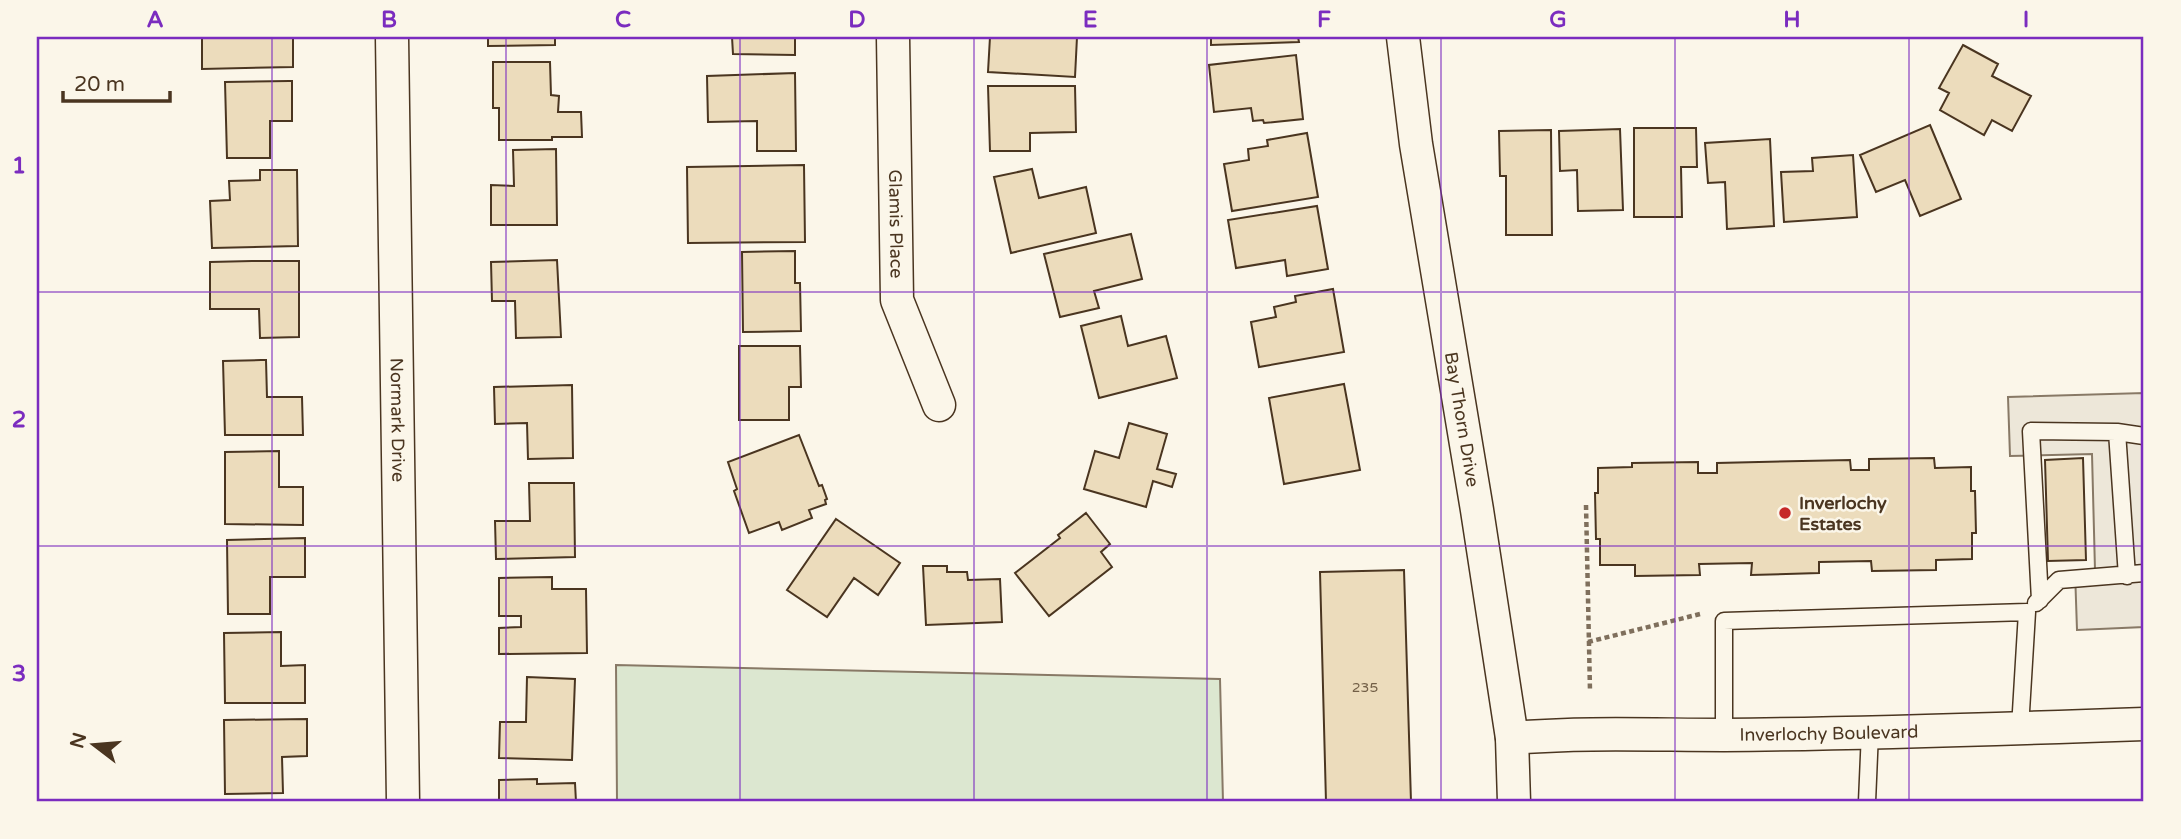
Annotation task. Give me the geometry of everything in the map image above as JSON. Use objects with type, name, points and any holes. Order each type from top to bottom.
[{"type":"street","name":"Normark Drive","points":[[391,37],[403,802]]},
{"type":"street","name":"Glamis Place","points":[[893,37],[897,300],[939,405]]},
{"type":"street","name":"Bay Thorn Drive","points":[[1403,37],[1416,144],[1512,738],[1514,802]]},
{"type":"street","name":"Inverlochy Boulevard","points":[[1512,738],[1562,734],[1724,735],[2144,724]]},
{"type":"lane","points":[[2040,600],[2031,431],[2117,432],[2144,436]]},
{"type":"lane","points":[[2117,432],[2127,576]]},
{"type":"lane","points":[[1724,735],[1724,621],[2027,612],[2059,580],[2144,573]]},
{"type":"lane","points":[[2020,728],[2027,612]]},
{"type":"lane","points":[[1867,802],[1870,732]]},
{"type":"path","points":[[1586,505],[1590,691]]},
{"type":"path","points":[[1588,642],[1709,612],[1724,621]]},
{"type":"green space","points":[[616,665],[1220,679],[1223,802],[617,802]]},
{"type":"shaded area","points":[[2144,393],[2144,627],[2077,630],[2075,571],[2095,570],[2092,454],[2010,456],[2008,397]]},
{"type":"building","points":[[202,37],[293,37],[293,67],[202,69]]},
{"type":"building","points":[[488,37],[555,37],[555,45],[488,46]]},
{"type":"building","points":[[732,37],[795,37],[795,55],[733,54]]},
{"type":"building","points":[[990,37],[1077,37],[1075,77],[988,72]]},
{"type":"building","points":[[1211,37],[1298,37],[1299,42],[1211,45]]},
{"type":"building","points":[[1963,45],[1998,64],[1992,76],[2031,96],[2012,131],[1992,120],[1984,135],[1940,110],[1949,93],[1939,88]]},
{"type":"building","points":[[1296,55],[1303,119],[1264,123],[1263,120],[1253,121],[1251,108],[1214,112],[1209,65]]},
{"type":"building","points":[[493,62],[550,62],[551,95],[559,96],[558,112],[581,112],[582,137],[499,140],[499,108],[493,108]]},
{"type":"building","points":[[795,73],[796,151],[757,151],[757,121],[708,122],[707,76]]},
{"type":"building","points":[[292,81],[292,121],[270,121],[270,158],[227,158],[225,82]]},
{"type":"building","points":[[988,86],[1075,86],[1076,132],[1030,133],[1030,151],[990,151]]},
{"type":"building","points":[[1930,125],[1961,199],[1920,216],[1905,180],[1876,192],[1860,155]]},
{"type":"building","points":[[1634,128],[1696,128],[1697,167],[1681,167],[1682,217],[1634,217]]},
{"type":"building","points":[[1620,129],[1623,210],[1578,211],[1577,170],[1560,171],[1559,131]]},
{"type":"building","points":[[1551,130],[1552,235],[1506,235],[1506,176],[1500,176],[1499,131]]},
{"type":"building","points":[[1307,133],[1318,197],[1232,211],[1224,164],[1249,160],[1248,149],[1268,146],[1267,140]]},
{"type":"building","points":[[1770,139],[1774,226],[1727,229],[1725,182],[1708,183],[1705,143]]},
{"type":"building","points":[[556,149],[557,225],[491,225],[491,185],[514,186],[513,150]]},
{"type":"building","points":[[1853,155],[1857,217],[1784,222],[1781,172],[1813,171],[1812,158]]},
{"type":"building","points":[[804,165],[805,242],[688,243],[687,167]]},
{"type":"building","points":[[1032,169],[1039,198],[1086,187],[1096,233],[1011,253],[994,177]]},
{"type":"building","points":[[260,170],[297,170],[298,246],[212,248],[210,201],[230,200],[229,181],[260,180]]},
{"type":"building","points":[[1317,206],[1328,269],[1287,276],[1285,260],[1236,268],[1228,220]]},
{"type":"building","points":[[1131,234],[1142,279],[1094,291],[1099,308],[1060,317],[1044,254]]},
{"type":"building","points":[[795,251],[795,283],[800,283],[801,331],[743,332],[742,252]]},
{"type":"building","points":[[557,260],[561,337],[516,338],[515,301],[492,301],[491,262]]},
{"type":"building","points":[[299,261],[299,337],[260,338],[259,309],[210,309],[210,262]]},
{"type":"building","points":[[1333,289],[1344,352],[1259,367],[1251,322],[1276,317],[1274,307],[1296,302],[1295,296]]},
{"type":"building","points":[[1121,316],[1128,346],[1166,336],[1177,378],[1099,398],[1081,326]]},
{"type":"building","points":[[739,346],[800,346],[801,387],[789,387],[789,420],[739,420]]},
{"type":"building","points":[[266,360],[267,397],[302,397],[303,435],[225,435],[223,361]]},
{"type":"building","points":[[1344,384],[1360,470],[1284,484],[1269,398]]},
{"type":"building","points":[[572,385],[573,458],[528,459],[527,423],[495,424],[494,387]]},
{"type":"building","points":[[1129,423],[1167,434],[1157,469],[1176,474],[1172,487],[1153,481],[1146,507],[1084,489],[1095,451],[1119,458]]},
{"type":"building","points":[[799,435],[819,486],[822,485],[826,504],[809,510],[812,518],[782,530],[779,522],[749,533],[734,491],[737,489],[728,462]]},
{"type":"building","points":[[279,451],[279,487],[303,487],[303,525],[225,524],[225,452]]},
{"type":"building","name":"Inverlochy Estates","points":[[1934,458],[1935,468],[1971,467],[1971,491],[1975,491],[1976,533],[1972,533],[1972,559],[1936,560],[1936,570],[1872,571],[1871,561],[1819,562],[1819,573],[1751,575],[1752,563],[1699,564],[1700,575],[1635,576],[1635,565],[1600,565],[1600,539],[1596,539],[1595,493],[1598,493],[1598,468],[1632,467],[1632,463],[1698,462],[1698,473],[1717,473],[1717,463],[1850,460],[1851,470],[1869,470],[1869,459]]},
{"type":"building","points":[[2083,458],[2086,560],[2048,561],[2045,460]]},
{"type":"building","points":[[529,483],[574,483],[575,557],[496,559],[495,521],[530,521]]},
{"type":"building","points":[[1086,513],[1110,544],[1101,552],[1112,567],[1049,616],[1015,573],[1060,538],[1058,535]]},
{"type":"building","points":[[836,519],[900,563],[878,595],[854,578],[827,617],[787,590]]},
{"type":"building","points":[[305,538],[305,577],[270,577],[270,614],[228,614],[227,540]]},
{"type":"building","points":[[923,566],[947,566],[947,572],[967,572],[968,580],[1000,579],[1002,622],[926,625]]},
{"type":"building","points":[[1404,570],[1411,802],[1326,802],[1320,572]]},
{"type":"building","points":[[552,577],[552,589],[586,589],[587,653],[499,654],[499,628],[521,627],[521,616],[499,616],[499,578]]},
{"type":"building","points":[[281,632],[281,666],[305,665],[305,703],[225,703],[224,633]]},
{"type":"building","points":[[527,677],[575,679],[572,760],[499,758],[500,722],[526,722]]},
{"type":"building","points":[[307,719],[307,756],[282,757],[283,793],[225,794],[224,720]]},
{"type":"building","points":[[537,779],[537,784],[575,783],[576,802],[499,802],[499,780]]},
{"type":"place","name":"Inverlochy Estates","points":[[1785,513]]}]
